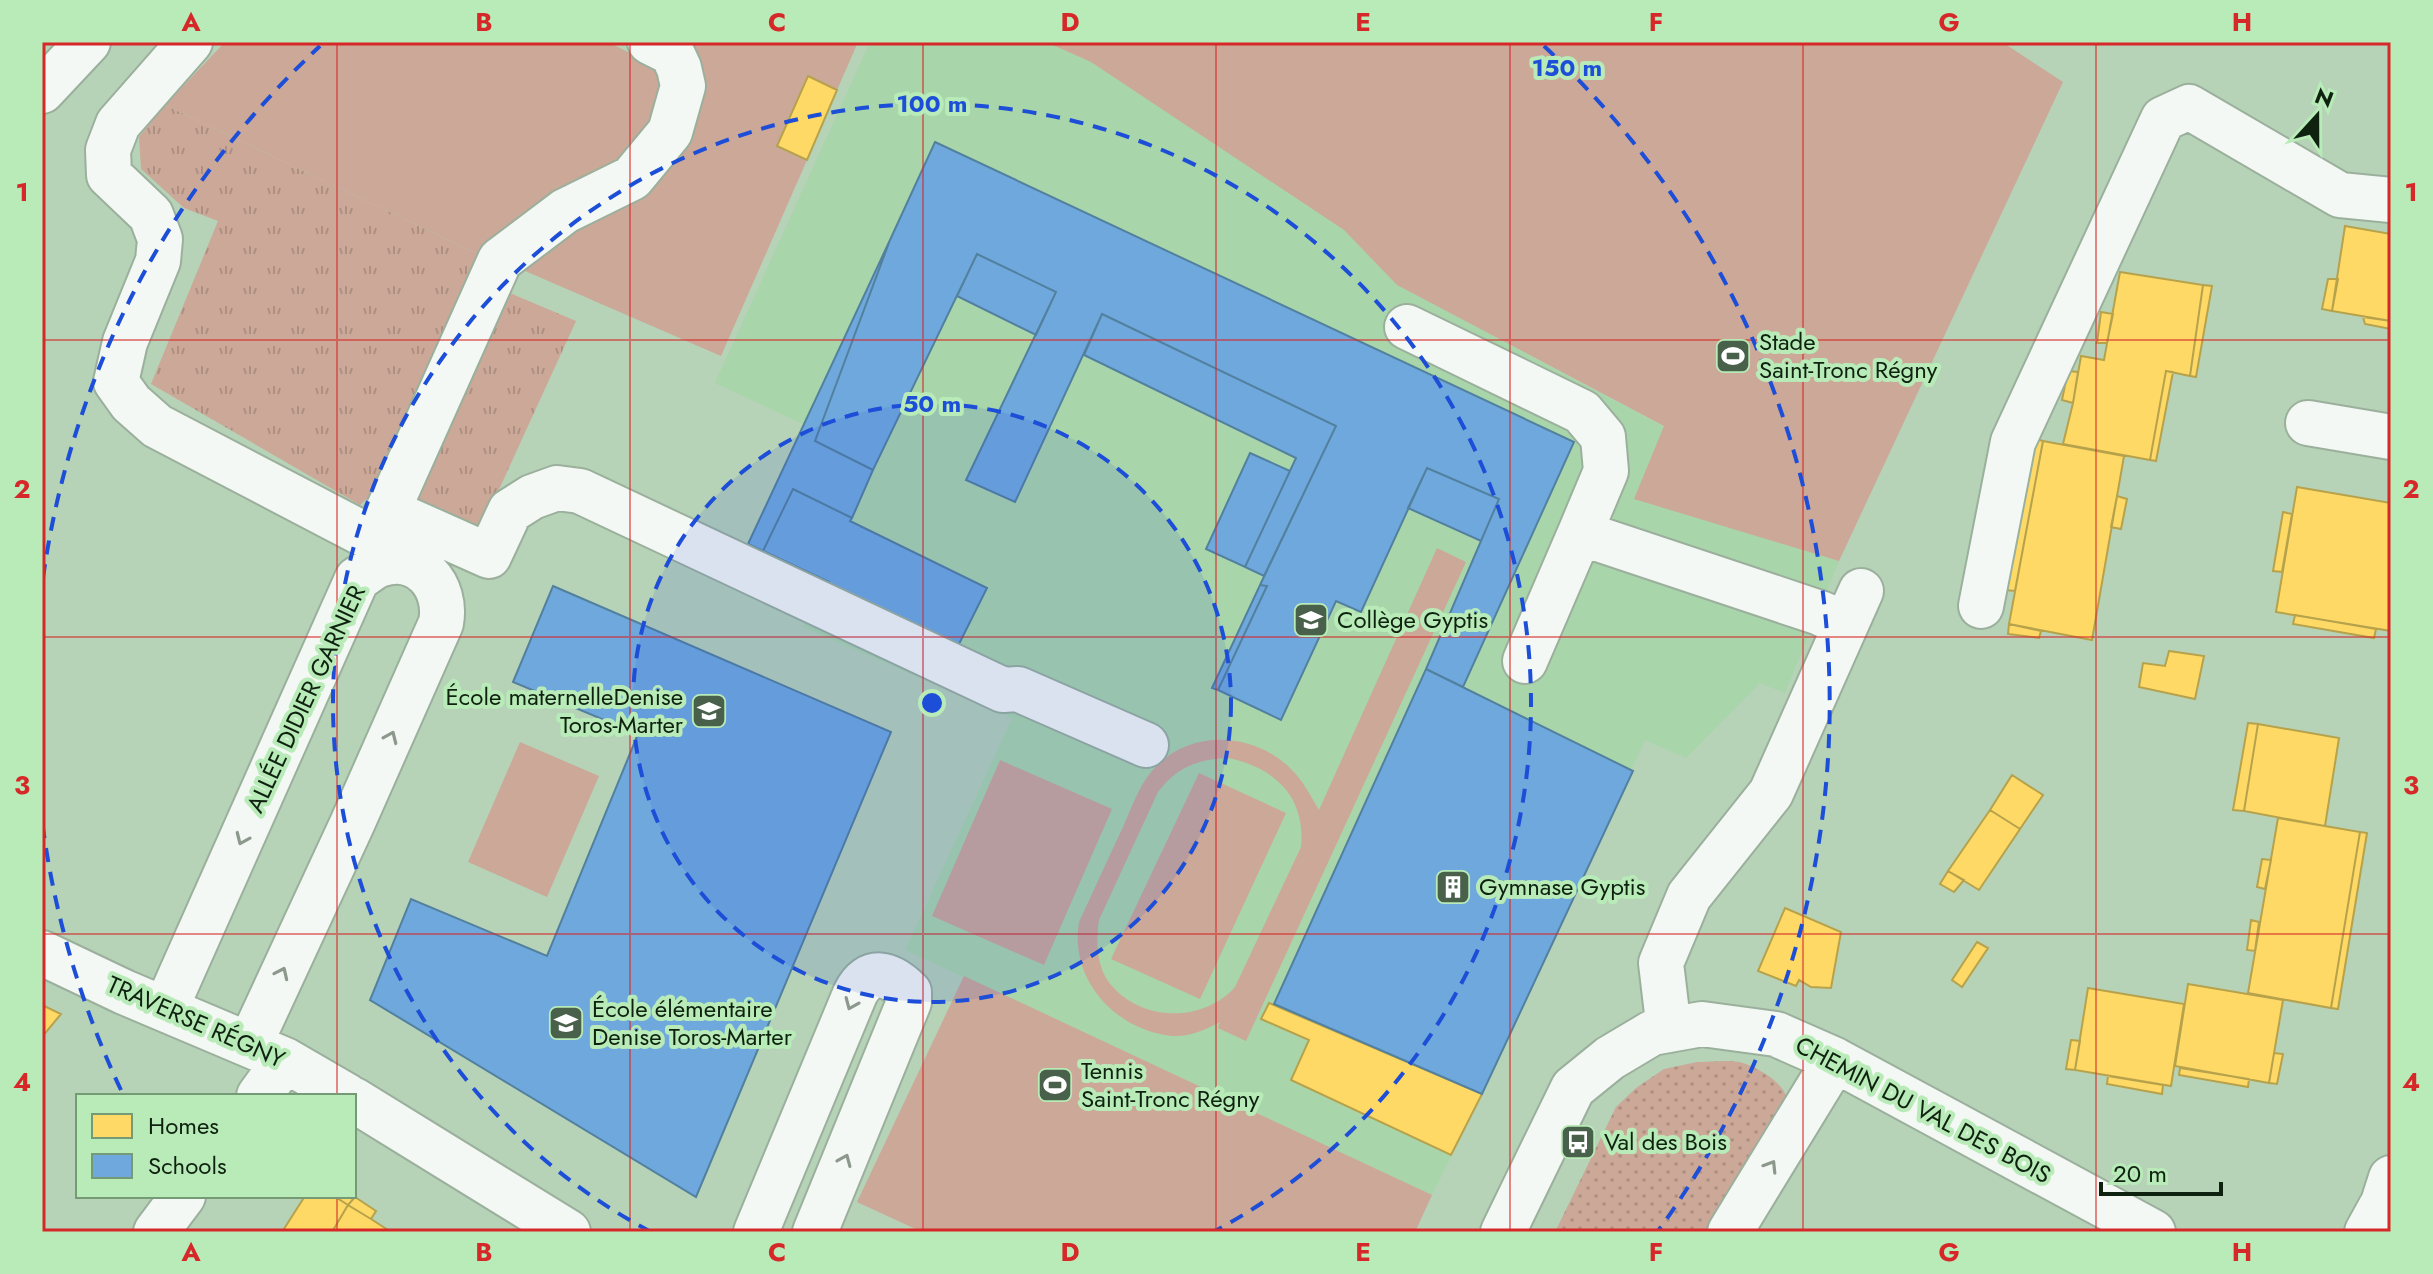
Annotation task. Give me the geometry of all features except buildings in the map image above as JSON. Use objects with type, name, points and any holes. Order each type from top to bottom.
[{"type":"street","points":[[42,62],[61,42]]},
{"type":"street","points":[[42,91],[88,42]]},
{"type":"street","points":[[190,42],[118,124],[108,150],[109,175],[151,215],[160,239],[158,261],[125,342],[116,382],[131,403],[157,426],[381,525],[489,556],[510,511],[532,497],[557,488],[580,491],[1003,690],[1018,689],[1146,745]]},
{"type":"street","points":[[357,579],[500,260],[565,211],[632,178],[670,132],[683,86],[679,68],[672,53],[650,42]]},
{"type":"street","points":[[1981,606],[2013,442],[2163,119],[2189,107],[2340,195],[2391,200]]},
{"type":"street","points":[[1407,327],[1582,412],[1603,437],[1606,471],[1525,661]]},
{"type":"street","points":[[2308,423],[2391,437]]},
{"type":"street","points":[[1580,533],[1820,613],[1853,608],[1771,793],[1689,896],[1661,963],[1669,1030]]},
{"type":"street","name":"ALLÉE DIDIER GARNIER","points":[[166,1008],[357,579],[378,565],[394,563],[412,565],[428,574],[439,589],[444,607],[441,623],[352,824],[267,1052],[259,1094]]},
{"type":"street","name":"TRAVERSE RÉGNY","points":[[42,953],[124,992],[267,1052],[343,1094]]},
{"type":"street","points":[[756,1232],[855,994],[861,982],[869,976],[882,976],[901,983],[909,992],[909,1002],[815,1232]]},
{"type":"street","name":"CHEMIN DU VAL DES BOIS","points":[[1503,1232],[1573,1088],[1610,1058],[1652,1033],[1702,1024],[1776,1034],[1835,1060],[2153,1232]]},
{"type":"street","points":[[1730,1232],[1835,1060]]},
{"type":"street","points":[[356,1101],[560,1230]]},
{"type":"street","points":[[2367,1232],[2383,1203],[2391,1178]]},
{"type":"street","points":[[156,1232],[182,1198]]},
{"type":"shaded area","name":"Collège Gyptis","points":[[870,42],[1046,42],[1091,62],[1345,230],[1397,285],[1664,427],[1635,499],[1839,561],[1785,693],[1760,683],[1686,758],[1645,740],[1482,1094],[1432,1195],[905,950],[1012,718],[803,627],[813,600],[743,552],[803,424],[715,383]]},
{"type":"green space","points":[[225,42],[608,42],[665,71],[683,42],[858,42],[837,90],[807,76],[778,146],[807,160],[721,356],[500,260],[482,256],[165,105]]},
{"type":"green space","name":"Stade Saint-Tronc Régny","points":[[1046,42],[2002,42],[2063,82],[1839,561],[1634,499],[1664,426],[1397,285],[1344,230],[1091,62]]},
{"type":"green space","points":[[165,105],[482,256],[380,486],[360,505],[151,384],[218,221],[184,208],[141,169],[139,137]]},
{"type":"green space","points":[[505,291],[576,321],[480,531],[411,501]]},
{"type":"green space","points":[[1437,548],[1466,562],[1246,1041],[1218,1028],[1220,1022],[1185,1035],[1151,1032],[1132,1024],[1100,998],[1081,963],[1079,922],[1139,792],[1151,772],[1166,758],[1201,742],[1221,740],[1259,748],[1277,757],[1292,770],[1319,810]],"holes":[[[1229,758],[1273,777],[1293,800],[1301,829],[1301,847],[1235,987],[1221,999],[1188,1012],[1153,1011],[1136,1004],[1121,995],[1104,974],[1098,951],[1099,920],[1158,792],[1165,783],[1189,766],[1208,760]]]},
{"type":"green space","points":[[520,742],[599,776],[547,897],[468,862]]},
{"type":"green space","points":[[1000,760],[1112,809],[1044,965],[932,916]]},
{"type":"green space","points":[[1199,773],[1286,813],[1200,999],[1111,959]]},
{"type":"green space","name":"Tennis Saint-Tronc Régny","points":[[964,976],[1432,1195],[1415,1232],[922,1232],[857,1202]]},
{"type":"green space","points":[[1697,1062],[1743,1063],[1776,1082],[1787,1099],[1722,1232],[1555,1232],[1616,1107],[1636,1088],[1664,1069]]},
{"type":"place","name":"Stade Saint-Tronc Régny","points":[[1733,356]]},
{"type":"place","name":"Collège Gyptis","points":[[1311,620]]},
{"type":"place","name":"École maternelleDenise Toros-Marter","points":[[709,711]]},
{"type":"place","name":"Gymnase Gyptis","points":[[1453,887]]},
{"type":"place","name":"École élémentaire Denise Toros-Marter","points":[[566,1023]]},
{"type":"place","name":"Tennis Saint-Tronc Régny","points":[[1055,1085]]},
{"type":"place","name":"Val des Bois","points":[[1578,1142]]}]
